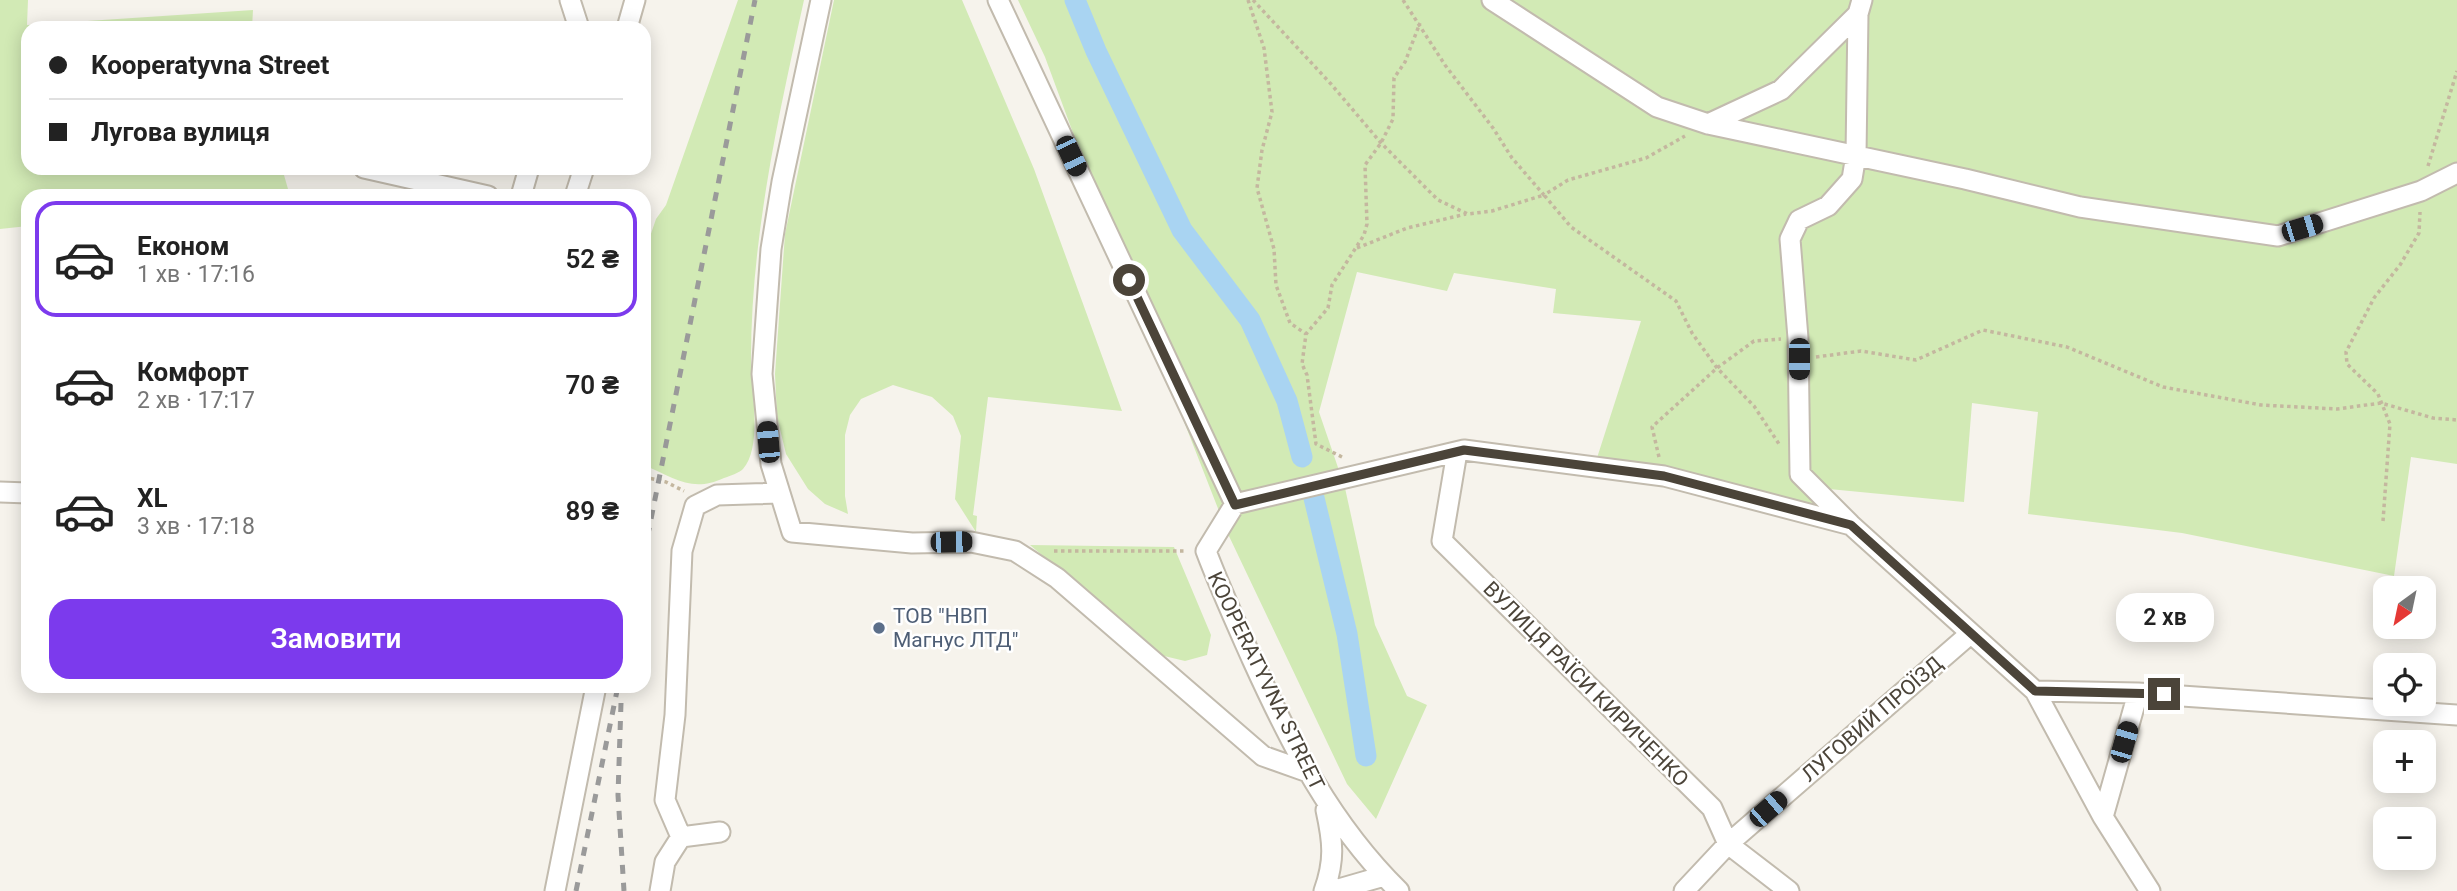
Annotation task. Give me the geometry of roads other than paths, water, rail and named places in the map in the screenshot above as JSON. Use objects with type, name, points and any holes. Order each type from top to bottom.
[{"type":"street","points":[[570,0],[577,21]]},
{"type":"street","points":[[629,21],[635,0]]},
{"type":"street","points":[[821,0],[782,182],[771,249],[762,374],[771,464],[792,532],[912,543],[971,542],[1015,551],[1057,578],[1263,756],[1308,772]]},
{"type":"street","points":[[998,0],[1235,505],[1464,450],[1664,476],[1851,525]]},
{"type":"street","points":[[1492,0],[1657,107],[1708,124],[2080,207],[2278,236],[2421,191],[2457,173]]},
{"type":"street","points":[[1708,124],[1780,90],[1860,7]]},
{"type":"street","points":[[1860,7],[1856,155],[1852,179],[1828,206],[1799,220],[1790,239],[1799,359],[1800,474],[1851,525],[2035,691],[2103,817],[2150,891]]},
{"type":"street","points":[[395,175],[457,189]]},
{"type":"street","name":"ВУЛИЦЯ РАЇСИ КИРИЧЕНКО","points":[[1457,452],[1442,541],[1712,808],[1728,844],[1789,891]]},
{"type":"street","points":[[0,492],[21,493]]},
{"type":"street","points":[[681,837],[665,800],[676,715],[682,551],[695,506],[717,495],[780,493]]},
{"type":"street","name":"KOOPERATYVNA STREET","points":[[1235,505],[1206,551],[1268,694],[1324,801],[1357,845],[1399,891]]},
{"type":"street","name":"ЛУГОВИЙ ПРОЇЗД","points":[[1684,891],[1728,844],[1970,634]]},
{"type":"street","points":[[2035,691],[2138,692],[2457,715]]},
{"type":"street","points":[[2103,817],[2138,692]]},
{"type":"street","points":[[555,891],[595,693]]},
{"type":"street","points":[[1324,801],[1334,843],[1331,870],[1324,891]]},
{"type":"street","points":[[681,837],[720,832]]},
{"type":"street","points":[[660,891],[665,862],[681,837]]},
{"type":"street","points":[[1332,891],[1384,876]]},
{"type":"waterway","points":[[1075,0],[1096,51],[1182,230],[1250,320],[1287,401],[1302,457]]},
{"type":"waterway","points":[[1314,498],[1347,634],[1366,756]]},
{"type":"railway","points":[[651,519],[755,0]]},
{"type":"railway","points":[[576,891],[617,693]]},
{"type":"railway","points":[[621,703],[618,795],[624,891]]},
{"type":"place","name":"ТОВ \"НВП Магнус ЛТД\"","points":[[879,628]]}]
